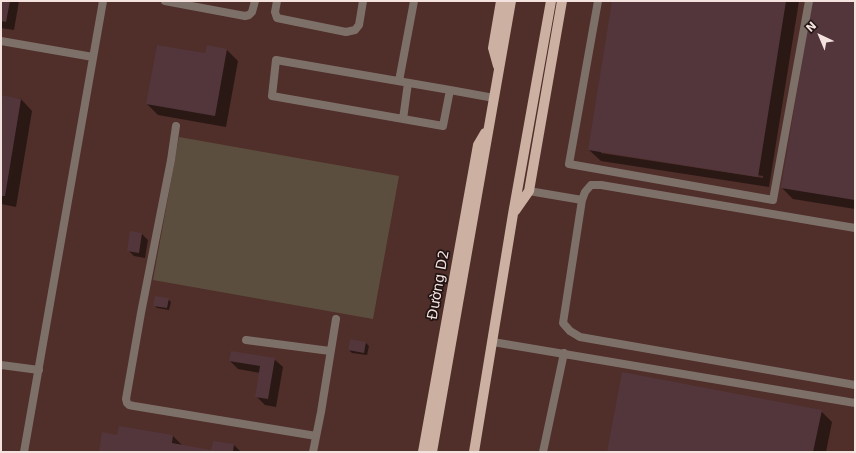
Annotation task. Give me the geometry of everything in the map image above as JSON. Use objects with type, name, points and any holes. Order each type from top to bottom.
[{"type":"main road","name":"Đường D2","points":[[499,70],[493,48],[501,1]]},
{"type":"main road","name":"Đường D2","points":[[432,452],[511,1]]},
{"type":"main road","points":[[474,452],[513,214],[551,1]]},
{"type":"main road","points":[[513,214],[529,191],[562,1]]},
{"type":"main road","name":"Đường D2","points":[[423,452],[478,145],[489,126]]},
{"type":"lane","points":[[24,452],[103,1]]},
{"type":"lane","points":[[166,1],[245,16],[249,16],[252,12],[255,1]]},
{"type":"lane","points":[[277,1],[275,12],[277,18],[346,32],[355,30],[359,26],[363,1]]},
{"type":"lane","points":[[399,81],[414,1]]},
{"type":"lane","points":[[598,1],[569,164],[773,200],[809,1]]},
{"type":"lane","points":[[1,41],[93,57]]},
{"type":"lane","points":[[450,90],[443,126],[272,96],[276,60],[399,81],[408,83],[450,90],[494,98]]},
{"type":"lane","points":[[403,119],[408,83]]},
{"type":"lane","points":[[176,126],[171,160],[141,313],[126,399],[127,403],[134,406],[248,426],[316,436]]},
{"type":"lane","points":[[855,228],[601,185],[591,186],[585,192],[582,200],[563,323],[570,331],[580,337],[855,386]]},
{"type":"lane","points":[[529,191],[582,200]]},
{"type":"lane","points":[[313,452],[336,319]]},
{"type":"lane","points":[[246,340],[330,350]]},
{"type":"lane","points":[[493,342],[855,403]]},
{"type":"lane","points":[[543,452],[564,353]]},
{"type":"lane","points":[[1,365],[39,370]]},
{"type":"shaded area","points":[[1,1],[855,1],[855,452],[1,452]]},
{"type":"shaded area","points":[[179,137],[399,176],[373,319],[153,280]]},
{"type":"building","points":[[1,1],[10,1],[6,22],[1,21]]},
{"type":"building","points":[[612,1],[786,1],[758,177],[588,150]]},
{"type":"building","points":[[812,1],[855,1],[855,200],[781,188]]},
{"type":"building","points":[[157,45],[205,53],[207,45],[227,49],[215,116],[146,104]]},
{"type":"building","points":[[1,95],[21,99],[5,196],[1,196]]},
{"type":"building","points":[[130,231],[142,233],[139,253],[127,251]]},
{"type":"building","points":[[155,296],[169,298],[167,308],[153,306]]},
{"type":"building","points":[[350,339],[366,342],[364,353],[348,350]]},
{"type":"building","points":[[231,351],[275,358],[268,399],[255,397],[260,366],[229,361]]},
{"type":"building","points":[[622,372],[822,410],[813,452],[607,452]]},
{"type":"building","points":[[119,426],[173,435],[172,443],[211,450],[213,441],[234,444],[233,452],[99,452],[102,432],[117,435]]}]
